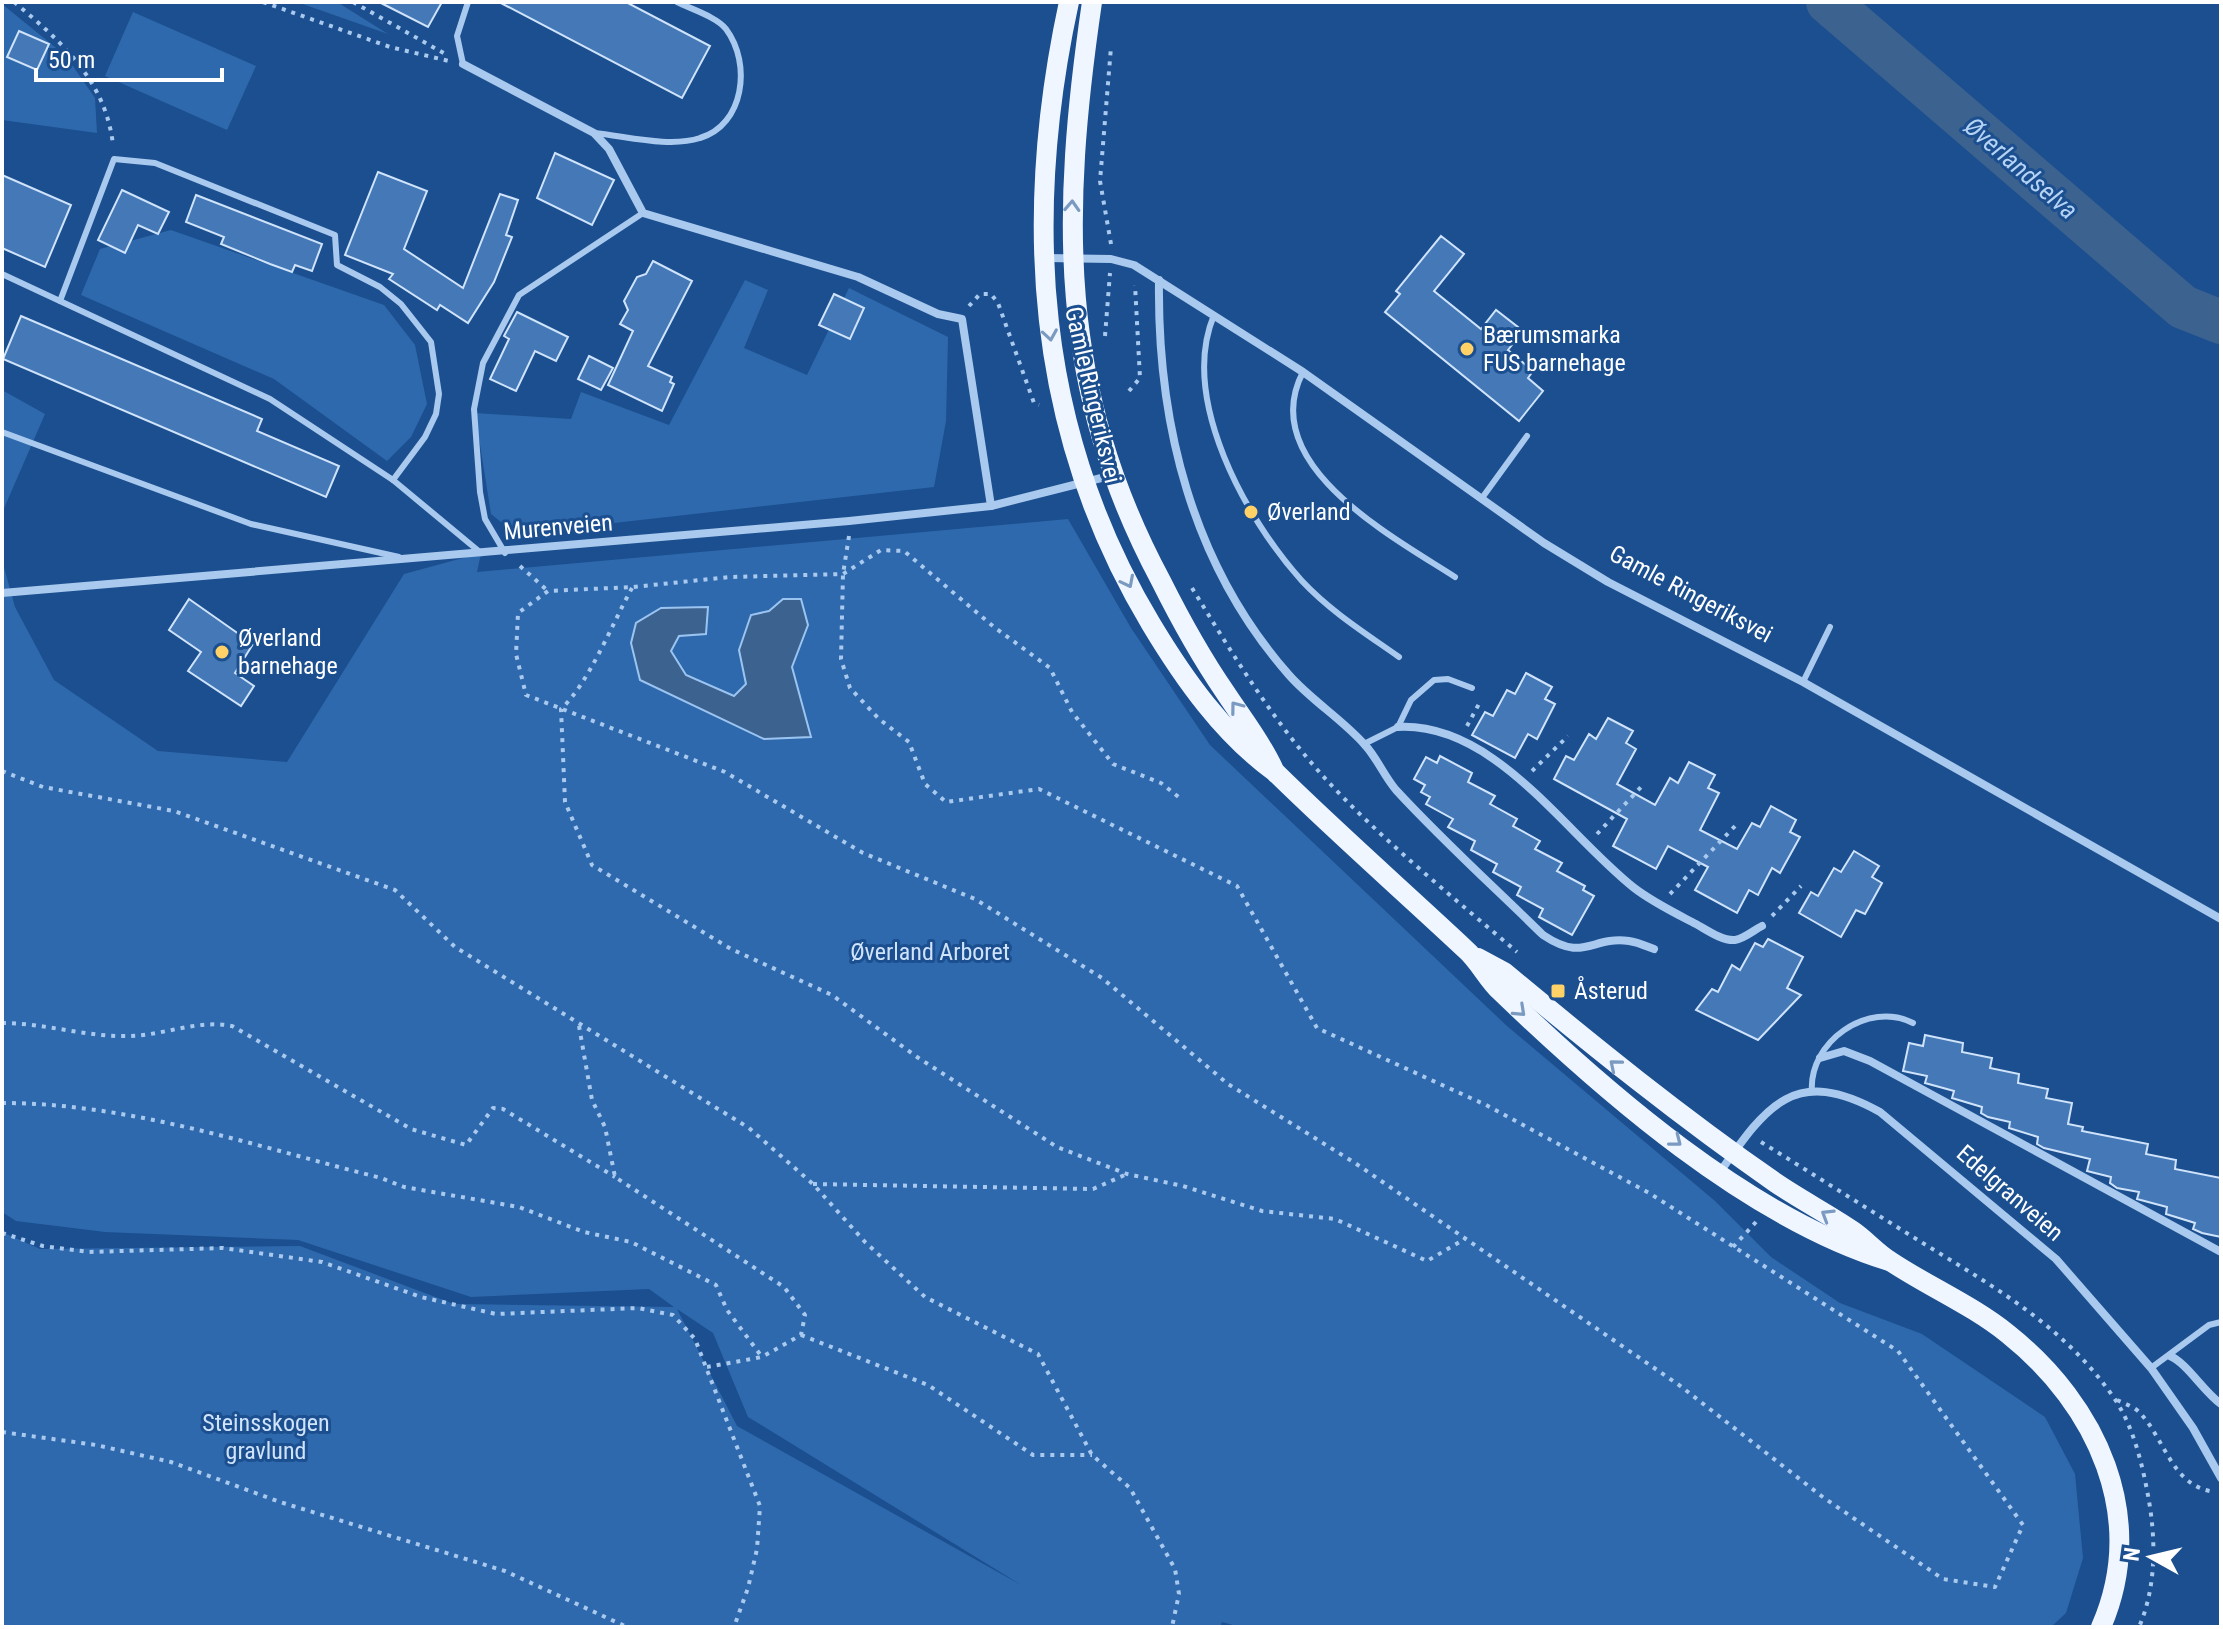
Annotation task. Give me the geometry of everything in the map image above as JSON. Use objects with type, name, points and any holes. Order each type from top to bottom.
[{"type":"main road","name":"Gamle Ringeriksvei","points":[[1069,2],[1046,142],[1042,258],[1053,356],[1085,484],[1101,528],[1136,599],[1176,664],[1249,752],[1275,772],[1469,952],[1496,988],[1565,1051],[1679,1145],[1720,1173],[1849,1249],[1889,1261]]},
{"type":"main road","name":"Gamle Ringeriksvei","points":[[1092,2],[1078,113],[1071,257],[1076,324],[1086,374],[1114,475],[1160,580],[1225,692],[1259,738],[1275,772]]},
{"type":"main road","name":"Gamle Ringeriksvei","points":[[1469,952],[1504,972],[1633,1080],[1733,1153],[1854,1232],[1889,1261],[1946,1292],[2007,1333],[2043,1365],[2084,1416],[2109,1468],[2120,1536],[2112,1597],[2101,1627]]},
{"type":"street","points":[[463,64],[594,133],[609,149],[643,213],[858,277],[938,314],[962,319],[991,506]]},
{"type":"street","name":"Gamle Ringeriksvei","points":[[1042,258],[1111,259],[1134,265],[1303,372],[1608,582],[1803,682],[2221,919]]},
{"type":"street","points":[[1159,280],[1158,344],[1167,415],[1188,498],[1206,546],[1233,600],[1287,673],[1321,709],[1364,744],[1394,787],[1543,935],[1560,946],[1577,950],[1628,941],[1654,949]]},
{"type":"street","name":"Murenveien","points":[[2,593],[505,553],[991,506],[1114,475]]},
{"type":"street","points":[[1398,727],[1424,726],[1461,737],[1520,782],[1633,888],[1661,906],[1725,939],[1737,940],[1762,926]]},
{"type":"street","points":[[1820,1058],[1844,1051],[1870,1061],[2221,1252]]},
{"type":"street","name":"Edelgranveien","points":[[1720,1173],[1760,1116],[1772,1106],[1812,1092],[1855,1098],[1905,1129],[2056,1259],[2151,1368],[2193,1428],[2221,1478]]},
{"type":"street","points":[[2170,1356],[2180,1360],[2195,1382],[2221,1404]]},
{"type":"lane","points":[[463,64],[457,36],[468,2]]},
{"type":"lane","points":[[594,133],[696,140],[717,133],[733,115],[740,88],[740,56],[725,27],[677,2]]},
{"type":"lane","points":[[60,301],[114,159],[155,163],[335,235],[337,265],[380,287],[401,304],[431,342],[439,394],[436,414],[425,437],[393,480]]},
{"type":"lane","points":[[505,553],[485,519],[480,492],[474,409],[483,363],[519,295],[643,213]]},
{"type":"lane","points":[[2,274],[270,399],[393,480],[481,553]]},
{"type":"lane","points":[[1214,315],[1205,337],[1204,375],[1225,462],[1243,496],[1278,551],[1303,583],[1338,614],[1399,657]]},
{"type":"lane","points":[[1303,372],[1295,388],[1295,424],[1305,452],[1320,475],[1338,496],[1361,514],[1455,577]]},
{"type":"lane","points":[[2,432],[251,524],[410,560]]},
{"type":"lane","points":[[1482,498],[1527,436]]},
{"type":"lane","points":[[1803,682],[1830,627]]},
{"type":"lane","points":[[1364,744],[1398,727],[1411,700],[1434,680],[1448,679],[1472,688]]},
{"type":"lane","points":[[1812,1092],[1812,1069],[1834,1037],[1866,1018],[1893,1014],[1913,1023]]},
{"type":"lane","points":[[2151,1368],[2209,1325],[2221,1322]]},
{"type":"path","points":[[14,2],[68,51],[101,95],[111,125],[114,159]]},
{"type":"path","points":[[263,2],[390,47],[463,64]]},
{"type":"path","points":[[353,2],[463,64]]},
{"type":"path","points":[[1111,44],[1100,181],[1111,227],[1111,259]]},
{"type":"path","points":[[1129,391],[1140,378],[1134,265]]},
{"type":"path","points":[[962,319],[970,303],[980,294],[991,294],[998,303],[1034,403],[1047,407]]},
{"type":"path","points":[[849,521],[843,574],[841,659],[850,688],[879,719],[909,742],[925,784],[946,802],[1039,789],[1237,886],[1317,1028],[1486,1105],[1649,1193],[1898,1351],[2023,1525],[1995,1587],[1943,1579],[1824,1498],[1679,1385],[1355,1163],[1228,1084],[1102,978],[975,899],[863,853],[725,772],[526,695],[516,654],[518,613],[548,591],[633,587],[730,577],[843,574],[881,550],[904,551],[994,627],[1050,668],[1072,712],[1113,764],[1161,783],[1181,799]]},
{"type":"path","points":[[505,553],[548,591]]},
{"type":"path","points":[[633,587],[589,666],[579,692],[561,709],[565,802],[592,865],[731,949],[832,995],[917,1057],[1057,1147],[1127,1174],[1183,1186],[1262,1211],[1335,1219],[1427,1261],[1465,1239]]},
{"type":"path","points":[[1461,737],[1487,690]]},
{"type":"path","points":[[1520,782],[1568,736]]},
{"type":"path","points":[[2,771],[43,787],[174,811],[395,890],[455,947],[578,1026],[749,1128],[813,1184],[865,1242],[925,1297],[1038,1354],[1092,1455],[1130,1488],[1175,1569],[1179,1594],[1172,1627]]},
{"type":"path","points":[[1587,845],[1642,786]]},
{"type":"path","points":[[1661,906],[1681,880],[1737,824]]},
{"type":"path","points":[[1762,926],[1801,886]]},
{"type":"path","points":[[2,1023],[124,1037],[166,1033],[214,1022],[232,1026],[411,1129],[466,1145],[485,1115],[493,1108],[503,1109],[615,1177],[784,1287],[805,1315],[801,1335],[762,1357],[707,1367]]},
{"type":"path","points":[[578,1026],[592,1100],[605,1127],[615,1177]]},
{"type":"path","points":[[2,1103],[49,1103],[155,1120],[381,1178],[404,1187],[519,1207],[584,1232],[631,1242],[716,1285],[727,1310],[762,1357]]},
{"type":"path","points":[[813,1184],[1093,1189],[1127,1174]]},
{"type":"path","points":[[2,1233],[43,1246],[89,1252],[223,1248],[322,1262],[421,1297],[496,1314],[638,1308],[673,1315],[695,1339],[760,1506],[757,1549],[734,1627]]},
{"type":"path","points":[[801,1335],[928,1385],[1033,1455],[1092,1455]]},
{"type":"path","points":[[2115,1399],[2139,1411],[2182,1476],[2198,1489],[2221,1493]]},
{"type":"path","points":[[2,1432],[96,1445],[171,1462],[280,1502],[505,1571],[627,1627]]},
{"type":"green space","points":[[297,2],[337,2],[388,34]]},
{"type":"green space","points":[[2,4],[66,56],[95,98],[97,133],[2,120]]},
{"type":"green space","points":[[133,12],[256,66],[227,130],[105,76]]},
{"type":"green space","points":[[171,230],[384,305],[415,345],[427,404],[411,437],[387,461],[274,379],[81,295],[100,249]]},
{"type":"green space","points":[[745,280],[768,290],[744,348],[807,375],[849,288],[948,337],[946,421],[934,487],[516,534],[491,514],[475,413],[571,419],[581,392],[669,425]]},
{"type":"green space","points":[[2,390],[45,414],[2,513]]},
{"type":"green space","points":[[1068,519],[1131,628],[1210,745],[1507,1026],[1715,1201],[1771,1257],[1840,1303],[1922,1334],[2045,1417],[2075,1474],[2083,1558],[2066,1613],[2051,1627],[1240,1627],[1222,1622],[1220,1627],[2,1627],[2,1232],[40,1249],[300,1246],[454,1304],[674,1307],[649,1289],[471,1297],[298,1240],[105,1232],[16,1221],[2,1212],[2,560],[15,607],[54,680],[158,751],[287,762],[404,574],[481,553],[477,572]],"holes":[[[677,1309],[713,1333],[748,1417],[1023,1586],[737,1426]]]},
{"type":"shaded area","points":[[783,599],[801,599],[808,625],[792,667],[811,737],[764,739],[640,680],[631,643],[636,623],[661,608],[708,607],[706,634],[679,636],[671,651],[686,675],[734,696],[746,684],[739,650],[751,615],[769,611]]},
{"type":"building","points":[[379,2],[442,2],[428,27]]},
{"type":"building","points":[[499,2],[626,2],[710,46],[682,98]]},
{"type":"building","points":[[19,31],[49,44],[37,70],[7,57]]},
{"type":"building","points":[[555,153],[614,180],[592,225],[537,198]]},
{"type":"building","points":[[378,172],[427,191],[404,249],[463,288],[500,194],[518,200],[506,235],[512,237],[494,282],[468,323],[440,305],[437,310],[389,279],[393,274],[345,255]]},
{"type":"building","points":[[2,175],[71,205],[45,267],[2,248]]},
{"type":"building","points":[[122,190],[169,212],[158,234],[138,225],[125,253],[98,240]]},
{"type":"building","points":[[196,195],[322,244],[312,271],[295,265],[292,272],[270,264],[221,244],[224,237],[186,222]]},
{"type":"building","points":[[1441,236],[1464,254],[1434,291],[1481,329],[1496,310],[1523,331],[1508,350],[1533,371],[1528,378],[1543,391],[1519,421],[1385,312],[1400,294],[1396,291]]},
{"type":"building","points":[[653,261],[692,281],[648,366],[672,377],[670,382],[674,384],[662,411],[608,385],[633,331],[620,324],[628,310],[624,301],[637,277],[646,274]]},
{"type":"building","points":[[834,294],[864,308],[850,339],[819,325]]},
{"type":"building","points":[[517,312],[568,337],[556,361],[535,351],[516,391],[490,379],[509,339],[504,336]]},
{"type":"building","points":[[21,316],[262,419],[257,431],[339,466],[326,497],[3,359]]},
{"type":"building","points":[[589,356],[613,368],[601,390],[578,379]]},
{"type":"building","points":[[189,599],[253,644],[235,673],[254,686],[241,706],[188,671],[201,652],[169,630]]},
{"type":"building","points":[[1526,673],[1552,687],[1545,699],[1555,704],[1537,739],[1528,734],[1515,758],[1472,735],[1485,712],[1493,716],[1507,690],[1515,694]]},
{"type":"building","points":[[1608,718],[1633,731],[1626,743],[1636,749],[1617,784],[1655,805],[1670,778],[1678,783],[1689,762],[1715,775],[1708,788],[1719,793],[1700,830],[1737,849],[1752,823],[1760,827],[1771,806],[1796,820],[1790,832],[1800,837],[1780,873],[1772,868],[1758,895],[1749,890],[1737,913],[1695,890],[1708,867],[1668,846],[1656,869],[1613,846],[1627,819],[1554,779],[1566,756],[1574,760],[1589,734],[1596,739]]},
{"type":"building","points":[[1440,756],[1472,773],[1468,782],[1495,796],[1490,804],[1517,819],[1513,826],[1540,841],[1535,849],[1562,863],[1557,871],[1585,886],[1583,890],[1594,896],[1572,935],[1539,917],[1543,909],[1517,895],[1521,887],[1493,872],[1497,864],[1471,850],[1475,841],[1448,827],[1453,819],[1426,804],[1430,797],[1421,792],[1425,785],[1414,779],[1426,757],[1437,763]]},
{"type":"building","points":[[1854,851],[1879,866],[1872,877],[1882,883],[1865,914],[1856,910],[1841,937],[1799,913],[1811,892],[1818,896],[1834,868],[1841,872]]},
{"type":"building","points":[[1768,939],[1803,957],[1787,988],[1801,995],[1758,1040],[1696,1010],[1712,989],[1718,992],[1732,965],[1740,970],[1755,943],[1763,947]]},
{"type":"building","points":[[1925,1035],[1963,1043],[1962,1052],[1992,1058],[1990,1068],[2019,1074],[2018,1083],[2048,1089],[2046,1098],[2072,1103],[2068,1124],[2083,1127],[2082,1131],[2148,1144],[2146,1154],[2176,1160],[2175,1169],[2221,1178],[2221,1237],[2202,1233],[2193,1229],[2195,1223],[2166,1214],[2167,1207],[2137,1199],[2139,1192],[2117,1188],[2110,1183],[2111,1177],[2087,1171],[2090,1159],[2044,1148],[2037,1144],[2038,1137],[2009,1128],[2010,1122],[1988,1117],[1981,1113],[1982,1107],[1952,1098],[1954,1091],[1925,1083],[1927,1076],[1903,1071],[1909,1043],[1923,1046]]},
{"type":"waterway","name":"Øverlandselva","points":[[1828,2],[2183,307],[2221,322]]},
{"type":"place","name":"Bærumsmarka FUS barnehage","points":[[1467,349]]},
{"type":"place","name":"Øverland","points":[[1251,512]]},
{"type":"place","name":"Øverland barnehage","points":[[222,652]]},
{"type":"place","name":"Åsterud","points":[[1558,991]]},
{"type":"park label","name":"Øverland Arboret","points":[[930,952]]},
{"type":"park label","name":"Steinsskogen gravlund","points":[[266,1437]]}]
